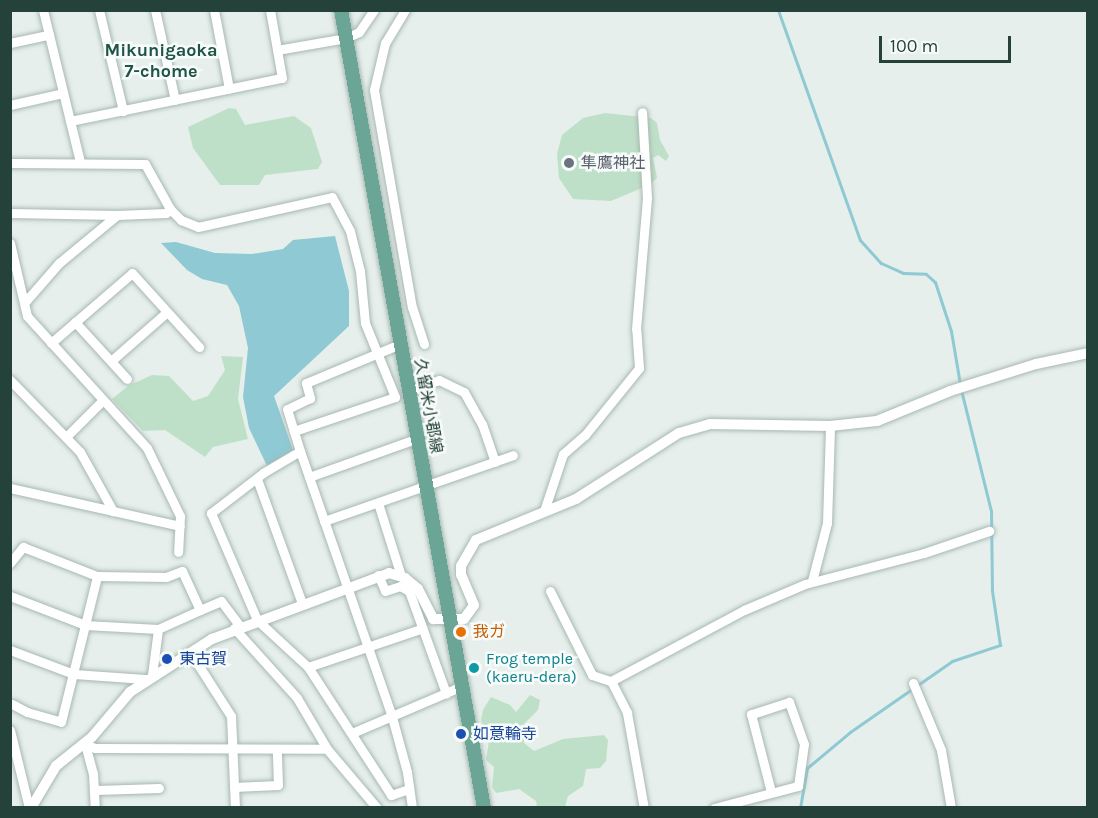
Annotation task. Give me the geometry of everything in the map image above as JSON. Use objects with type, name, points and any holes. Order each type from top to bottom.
[{"type":"main road","name":"久留米小郡線","points":[[341,10],[484,807]]},
{"type":"street","points":[[43,10],[80,162]]},
{"type":"street","points":[[99,10],[123,111]]},
{"type":"street","points":[[154,10],[175,100]]},
{"type":"street","points":[[214,10],[230,89]]},
{"type":"street","points":[[70,121],[282,78],[270,10]]},
{"type":"street","points":[[277,50],[346,38],[359,32],[374,10]]},
{"type":"street","points":[[405,10],[386,43],[374,90],[412,307],[424,344]]},
{"type":"street","points":[[10,43],[49,35]]},
{"type":"street","points":[[10,105],[63,93]]},
{"type":"street","points":[[544,511],[563,454],[585,435],[639,368],[636,329],[647,198],[642,112]]},
{"type":"street","points":[[10,163],[146,164],[170,209],[189,224],[207,227],[332,197],[350,231],[360,271],[365,323],[379,351],[395,397],[294,431]]},
{"type":"street","points":[[10,213],[117,215],[166,213],[170,209]]},
{"type":"street","points":[[25,302],[58,263],[117,215]]},
{"type":"street","points":[[10,243],[14,275],[25,302],[27,316],[147,448],[180,516],[178,552]]},
{"type":"street","points":[[51,344],[132,273],[199,347]]},
{"type":"street","points":[[111,361],[167,312]]},
{"type":"street","points":[[75,322],[126,379]]},
{"type":"street","points":[[400,344],[306,383],[310,398],[287,409],[392,717],[412,807]]},
{"type":"street","points":[[30,807],[56,766],[84,744],[114,707],[148,677],[190,652],[237,627],[378,575],[401,576],[418,589],[431,618],[451,621],[464,619],[473,610],[471,593],[461,575],[469,547],[486,534],[576,499],[656,447],[695,427],[732,423],[830,426],[877,421],[950,391],[1035,364],[1088,353]]},
{"type":"street","points":[[10,380],[66,437],[87,462],[113,511]]},
{"type":"street","points":[[409,391],[439,380],[464,392],[482,424],[495,462]]},
{"type":"street","points":[[66,437],[103,400]]},
{"type":"street","points":[[813,581],[827,523],[830,426]]},
{"type":"street","points":[[309,477],[418,438]]},
{"type":"street","points":[[300,451],[256,479],[211,513],[257,620],[308,668],[392,795],[408,789]]},
{"type":"street","points":[[324,521],[513,455]]},
{"type":"street","points":[[256,479],[302,603]]},
{"type":"street","points":[[10,488],[180,526]]},
{"type":"street","points":[[378,502],[401,576]]},
{"type":"street","points":[[610,681],[744,610],[813,581],[903,559],[989,531]]},
{"type":"street","points":[[10,563],[23,547],[97,576],[166,577],[182,571],[200,610]]},
{"type":"street","points":[[378,575],[385,591],[400,585],[409,591],[446,693]]},
{"type":"street","points":[[11,703],[27,712],[61,722],[97,576]]},
{"type":"street","points":[[550,591],[592,675],[610,681],[627,713],[644,807]]},
{"type":"street","points":[[10,596],[85,625],[158,629],[221,601],[237,627],[308,714],[327,749],[377,807]]},
{"type":"street","points":[[308,668],[423,628]]},
{"type":"street","points":[[148,677],[158,629]]},
{"type":"street","points":[[10,650],[74,674],[148,677]]},
{"type":"street","points":[[190,652],[231,716],[235,807]]},
{"type":"street","points":[[913,682],[941,750],[951,807]]},
{"type":"street","points":[[352,733],[462,686]]},
{"type":"street","points":[[714,807],[798,786],[804,744],[789,702],[751,714],[771,792]]},
{"type":"street","points":[[10,730],[30,807]]},
{"type":"street","points":[[84,744],[95,748],[233,747],[277,752],[327,749]]},
{"type":"street","points":[[84,744],[96,790],[95,807]]},
{"type":"street","points":[[234,787],[278,785],[277,752]]},
{"type":"street","points":[[96,790],[159,788]]},
{"type":"green space","points":[[229,108],[236,109],[245,125],[294,116],[311,128],[322,162],[318,169],[265,175],[259,185],[220,185],[193,148],[188,127]]},
{"type":"green space","points":[[605,113],[651,118],[657,123],[660,140],[669,156],[666,161],[658,155],[653,158],[657,178],[649,185],[611,201],[573,199],[559,178],[557,154],[562,135],[583,118]]},
{"type":"green space","points":[[221,356],[243,357],[238,399],[248,439],[213,447],[205,457],[165,430],[143,431],[112,399],[128,386],[152,375],[169,376],[193,401],[208,396],[225,370]]},
{"type":"green space","points":[[530,695],[540,700],[538,710],[521,727],[524,743],[534,751],[563,739],[604,735],[608,740],[606,761],[600,768],[586,769],[583,786],[568,796],[565,807],[537,807],[536,801],[519,789],[496,793],[492,787],[494,767],[486,760],[489,741],[481,720],[483,710],[491,697],[510,705],[516,712]]},
{"type":"water","points":[[335,236],[349,291],[349,326],[274,396],[293,450],[267,466],[249,428],[243,397],[248,348],[239,306],[227,285],[202,279],[187,270],[161,243],[176,242],[215,253],[252,254],[283,249],[293,240]]},
{"type":"waterway","points":[[778,10],[860,240],[881,263],[903,273],[926,274],[935,282],[951,331],[960,384]]},
{"type":"waterway","points":[[800,808],[807,768],[850,732],[952,661],[1000,645],[992,591],[991,511],[961,390]]},
{"type":"place","name":"隼鷹神社","points":[[569,163]]},
{"type":"place","name":"我ガ","points":[[461,632]]},
{"type":"place","name":"東古賀","points":[[167,659]]},
{"type":"place","name":"Frog temple (kaeru-dera)","points":[[474,668]]},
{"type":"place","name":"如意輪寺","points":[[461,734]]},
{"type":"district","name":"Mikunigaoka 7-chome","points":[[161,61]]}]
